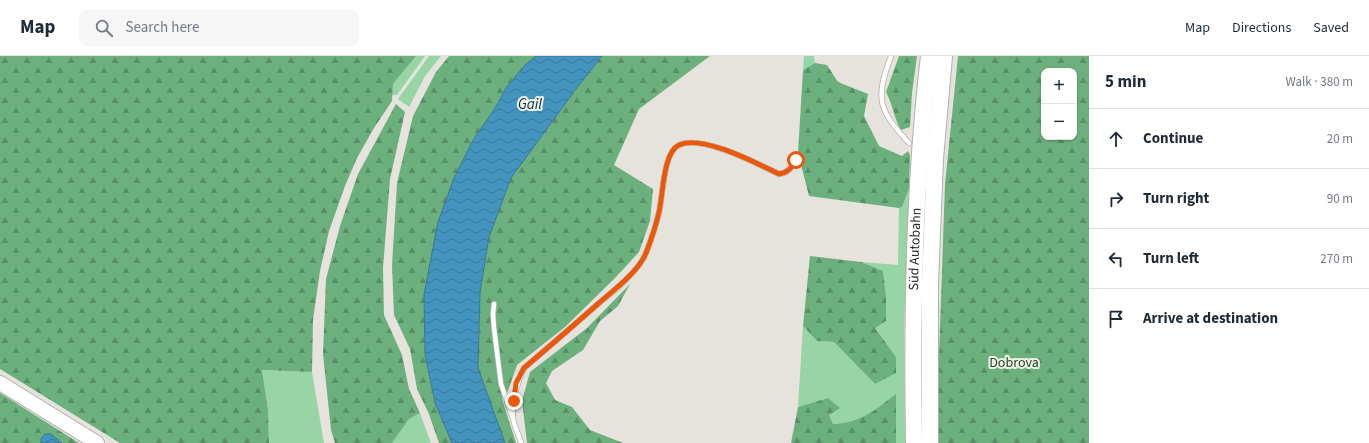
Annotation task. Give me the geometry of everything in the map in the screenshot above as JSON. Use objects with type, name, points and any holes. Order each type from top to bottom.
[{"type":"highway","name":"Süd Autobahn","points":[[914,443],[914,281],[919,157],[929,56]]},
{"type":"highway","name":"Süd Autobahn","points":[[930,443],[930,284],[935,159],[944,56]]},
{"type":"highway","points":[[909,143],[919,157]]},
{"type":"main road","points":[[0,383],[97,443]]},
{"type":"lane","points":[[891,56],[882,84],[884,110],[891,123],[909,143]]},
{"type":"lane","points":[[513,420],[516,383],[524,368],[629,278],[645,255],[659,213],[667,162],[672,151],[679,145],[692,143],[713,146],[736,153],[779,174],[785,174],[796,160]]},
{"type":"lane","points":[[494,304],[493,321],[501,384],[522,443]]},
{"type":"green space","points":[[0,56],[416,56],[393,84],[392,101],[374,128],[357,158],[329,231],[320,271],[313,320],[312,372],[262,370],[268,410],[269,443],[120,443],[0,369]]},
{"type":"green space","points":[[416,56],[425,56],[397,95],[392,95],[393,84]]},
{"type":"green space","points":[[429,56],[441,56],[425,76],[409,107],[398,99]]},
{"type":"green space","points":[[449,56],[536,56],[525,65],[506,88],[497,105],[472,142],[454,178],[424,295],[425,354],[435,403],[452,443],[439,443],[429,414],[417,389],[410,349],[394,315],[392,265],[397,183],[413,116],[436,72]]},
{"type":"green space","points":[[602,56],[710,56],[639,109],[614,165],[653,189],[650,221],[639,252],[565,327],[517,365],[508,391],[502,399],[516,443],[505,443],[478,368],[480,292],[489,237],[511,178]]},
{"type":"green space","points":[[804,56],[814,56],[815,63],[803,70]]},
{"type":"green space","points":[[899,56],[917,56],[912,93],[910,127],[901,130],[886,92]]},
{"type":"green space","name":"Dobrova","points":[[958,56],[1089,56],[1089,443],[939,443],[938,385],[945,184]]},
{"type":"green space","points":[[815,63],[827,65],[838,82],[868,94],[864,116],[879,146],[902,156],[908,151],[910,155],[909,189],[902,207],[899,208],[809,196],[798,153],[803,70]]},
{"type":"green space","points":[[396,104],[405,112],[390,179],[383,268],[384,315],[402,355],[409,389],[420,413],[409,419],[392,443],[335,443],[331,430],[323,354],[326,279],[340,226],[358,174]]},
{"type":"green space","points":[[909,189],[904,330],[905,443],[896,443],[896,395],[866,416],[850,423],[833,424],[829,415],[828,398],[798,407],[803,326],[817,341],[834,342],[875,384],[896,357],[875,328],[886,320],[886,296],[883,272],[861,262],[898,265],[899,208],[902,207]]},
{"type":"green space","points":[[810,256],[861,262],[883,271],[886,296],[886,321],[875,328],[896,357],[896,373],[875,384],[834,342],[817,341],[803,326]]},
{"type":"green space","points":[[630,284],[618,306],[600,321],[583,350],[552,371],[546,383],[555,400],[572,407],[590,430],[623,443],[527,443],[522,401],[530,372],[587,328]]},
{"type":"green space","points":[[262,370],[312,372],[324,443],[269,443],[268,410]]},
{"type":"green space","points":[[0,393],[79,443],[62,443],[59,440],[41,441],[41,443],[0,443]]},
{"type":"green space","points":[[896,394],[896,443],[791,443],[798,407],[828,398],[840,408],[829,415],[833,424],[843,423],[867,415]]},
{"type":"green space","points":[[420,413],[431,443],[392,443],[409,419]]},
{"type":"water","name":"Gail","points":[[536,56],[602,56],[511,178],[489,237],[480,292],[478,368],[505,443],[452,443],[435,403],[425,354],[424,295],[438,222],[454,178],[472,142],[497,105],[506,88],[525,65]]},
{"type":"water","points":[[45,434],[51,434],[62,443],[41,443],[41,438]]},
{"type":"route","points":[[514,401],[516,383],[524,368],[629,278],[645,255],[659,213],[667,162],[672,151],[679,145],[692,143],[706,144],[736,153],[779,174],[785,174],[796,160]]}]
